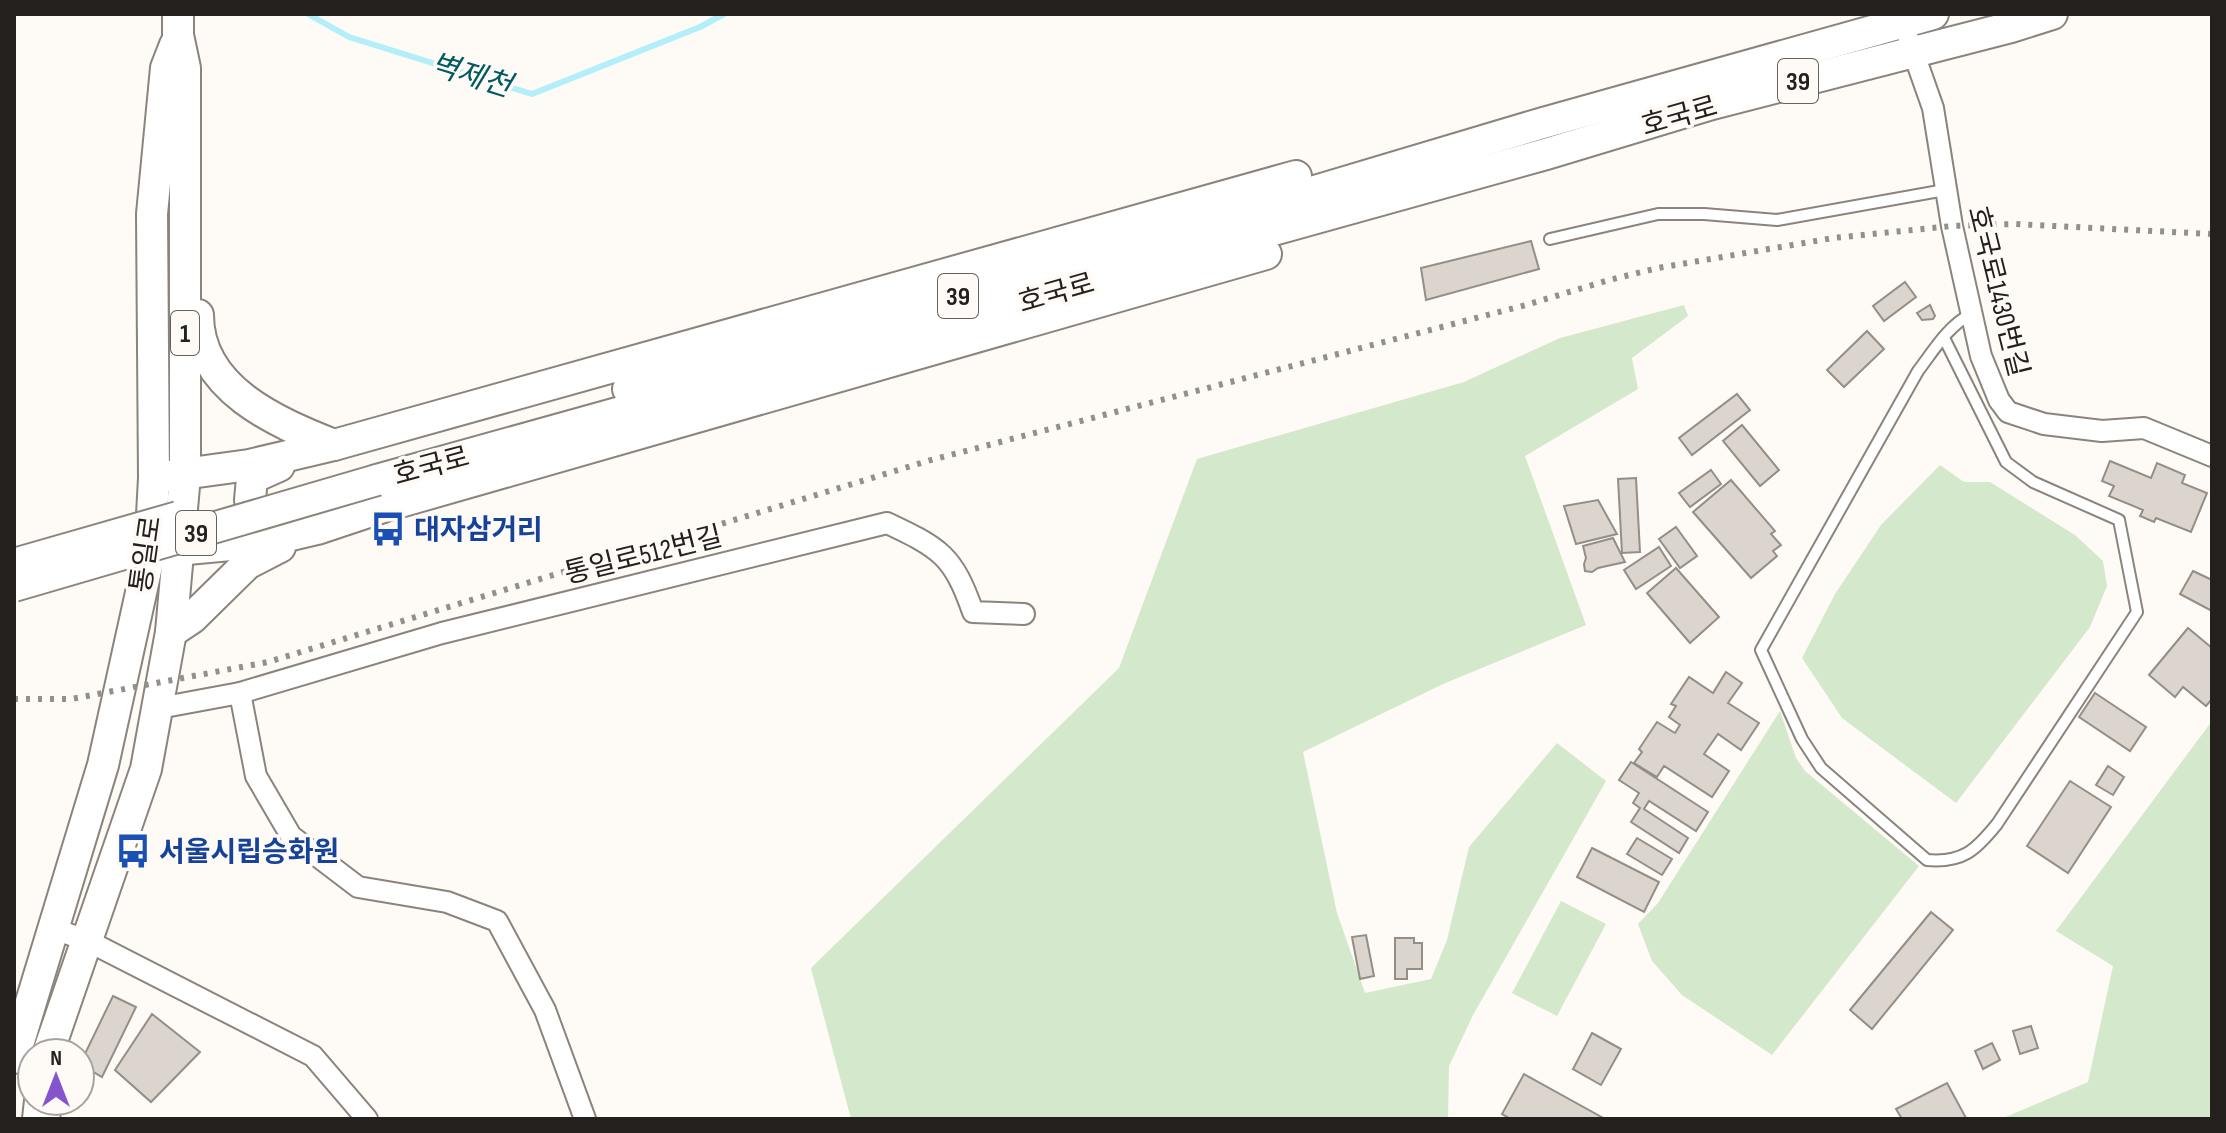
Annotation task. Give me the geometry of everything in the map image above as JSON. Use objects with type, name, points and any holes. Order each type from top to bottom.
[{"type":"main road","name":"호국로","points":[[14,586],[374,470],[1892,18],[1933,14]]},
{"type":"main road","name":"호국로","points":[[14,564],[1546,154],[1712,104],[2052,14]]},
{"type":"main road","name":"통일로","points":[[15,1055],[103,765],[185,475],[185,68],[178,25]]},
{"type":"main road","name":"통일로","points":[[53,1037],[146,769],[171,632],[165,551],[154,478],[152,214],[166,68],[178,25]]},
{"type":"main road","points":[[154,478],[249,465],[334,445],[1286,178],[1543,123]]},
{"type":"main road","points":[[165,551],[262,542],[317,529],[386,506],[1308,242],[1513,170],[1546,154]]},
{"type":"main road","points":[[185,178],[198,228],[198,336],[210,362],[241,398],[281,424],[334,445]]},
{"type":"main road","points":[[317,529],[258,521],[250,500],[252,478],[334,445]]},
{"type":"main road","points":[[171,632],[192,618],[247,564],[317,529]]},
{"type":"street","name":"호국로1430번길","points":[[1892,18],[1913,51],[1933,108],[1945,190],[1971,314],[1981,356],[1999,400],[2008,412],[2035,422],[2102,431],[2144,428],[2212,456]]},
{"type":"street","name":"통일로512번길","points":[[159,708],[240,693],[442,633],[887,523],[932,544],[961,577],[973,612],[1024,614]]},
{"type":"street","points":[[240,693],[256,776],[291,836],[358,887],[447,902],[497,921],[545,1010],[585,1119]]},
{"type":"street","points":[[54,929],[86,940],[313,1056],[367,1119]]},
{"type":"lane","points":[[1550,239],[1658,214],[1777,220],[1945,190]]},
{"type":"lane","points":[[1944,338],[2006,462],[2033,482],[2119,520],[2137,612],[1997,824],[1980,845],[1962,857],[1947,861],[1927,860],[1821,768],[1802,739],[1761,650],[1918,371],[1944,338],[1957,322],[1971,314]]},
{"type":"green space","points":[[1684,305],[1688,316],[1632,358],[1638,389],[1525,456],[1586,625],[1443,684],[1303,752],[1337,913],[1365,993],[1431,979],[1447,940],[1469,847],[1557,743],[1606,781],[1473,1015],[1449,1066],[1448,1119],[851,1119],[811,968],[1119,668],[1197,459],[1464,382],[1560,338]]},
{"type":"green space","points":[[1940,465],[1964,482],[1990,482],[2075,535],[2103,561],[2107,586],[2090,627],[1956,803],[1842,718],[1802,658],[1835,594],[1881,525]]},
{"type":"green space","points":[[1780,711],[1796,758],[1805,771],[1919,866],[1772,1055],[1682,995],[1652,961],[1638,924],[1658,903]]},
{"type":"green space","points":[[2212,721],[2212,1119],[2001,1119],[2088,1082],[2113,966],[2056,931]]},
{"type":"green space","points":[[1561,901],[1606,924],[1557,1016],[1512,993]]},
{"type":"building","points":[[1531,241],[1539,269],[1426,300],[1421,268]]},
{"type":"building","points":[[1905,282],[1916,297],[1884,321],[1873,306]]},
{"type":"building","points":[[1930,305],[1935,316],[1922,320],[1917,313]]},
{"type":"building","points":[[1867,331],[1884,349],[1844,387],[1827,370]]},
{"type":"building","points":[[1737,394],[1750,410],[1692,455],[1679,438]]},
{"type":"building","points":[[1742,425],[1779,470],[1760,486],[1723,441]]},
{"type":"building","points":[[2110,461],[2151,478],[2157,463],[2185,475],[2182,483],[2207,493],[2191,532],[2156,518],[2154,522],[2140,516],[2143,510],[2109,496],[2114,486],[2102,481]]},
{"type":"building","points":[[1711,470],[1721,484],[1690,507],[1679,493]]},
{"type":"building","points":[[1636,478],[1640,552],[1622,553],[1618,479]]},
{"type":"building","points":[[1731,480],[1775,531],[1771,534],[1781,545],[1773,551],[1777,556],[1751,578],[1693,512]]},
{"type":"building","points":[[1598,500],[1617,534],[1576,544],[1564,506]]},
{"type":"building","points":[[1676,527],[1697,556],[1680,568],[1659,539]]},
{"type":"building","points":[[1613,538],[1625,562],[1592,572],[1585,571],[1583,546]]},
{"type":"building","points":[[1659,547],[1671,566],[1636,589],[1624,570]]},
{"type":"building","points":[[1676,568],[1719,617],[1690,643],[1647,593]]},
{"type":"building","points":[[2193,571],[2212,580],[2212,611],[2180,594]]},
{"type":"building","points":[[2188,628],[2212,648],[2212,699],[2206,706],[2183,687],[2175,697],[2149,675]]},
{"type":"building","points":[[1726,672],[1742,683],[1728,703],[1759,723],[1741,750],[1718,734],[1704,754],[1729,771],[1712,797],[1664,766],[1657,777],[1634,763],[1642,752],[1639,749],[1657,722],[1675,733],[1680,725],[1669,717],[1676,706],[1671,704],[1689,677],[1713,693]]},
{"type":"building","points":[[2095,693],[2146,727],[2130,751],[2079,717]]},
{"type":"building","points":[[1631,762],[1708,812],[1696,831],[1649,801],[1644,809],[1688,838],[1679,853],[1631,822],[1640,808],[1633,803],[1639,793],[1619,780]]},
{"type":"building","points":[[2108,766],[2124,777],[2113,795],[2096,785]]},
{"type":"building","points":[[2070,781],[2111,807],[2068,873],[2027,846]]},
{"type":"building","points":[[1637,838],[1672,859],[1662,875],[1627,854]]},
{"type":"building","points":[[1592,848],[1659,882],[1644,912],[1577,877]]},
{"type":"building","points":[[1931,912],[1953,930],[1872,1029],[1850,1010]]},
{"type":"building","points":[[1366,935],[1374,976],[1360,979],[1352,937]]},
{"type":"building","points":[[1395,938],[1414,938],[1414,943],[1422,943],[1422,969],[1407,969],[1407,979],[1395,979]]},
{"type":"building","points":[[113,996],[136,1007],[102,1077],[96,1073],[96,1037],[93,1037]]},
{"type":"building","points":[[152,1014],[200,1052],[151,1102],[115,1070]]},
{"type":"building","points":[[2031,1026],[2038,1048],[2020,1054],[2013,1031]]},
{"type":"building","points":[[1592,1033],[1621,1049],[1601,1085],[1573,1069]]},
{"type":"building","points":[[1992,1043],[2000,1060],[1983,1069],[1975,1051]]},
{"type":"building","points":[[1524,1074],[1605,1119],[1511,1119],[1502,1114]]},
{"type":"building","points":[[1947,1083],[1966,1118],[1902,1119],[1896,1109]]},
{"type":"waterway","name":"벽제천","points":[[308,14],[349,37],[532,94],[700,27],[724,14]]},
{"type":"railway","points":[[14,699],[71,699],[268,662],[931,460],[1658,268],[1833,238],[1952,226],[2015,224],[2212,234]]},
{"type":"place","name":"대자삼거리","points":[[388,529]]},
{"type":"place","name":"서울시립승화원","points":[[133,851]]}]
